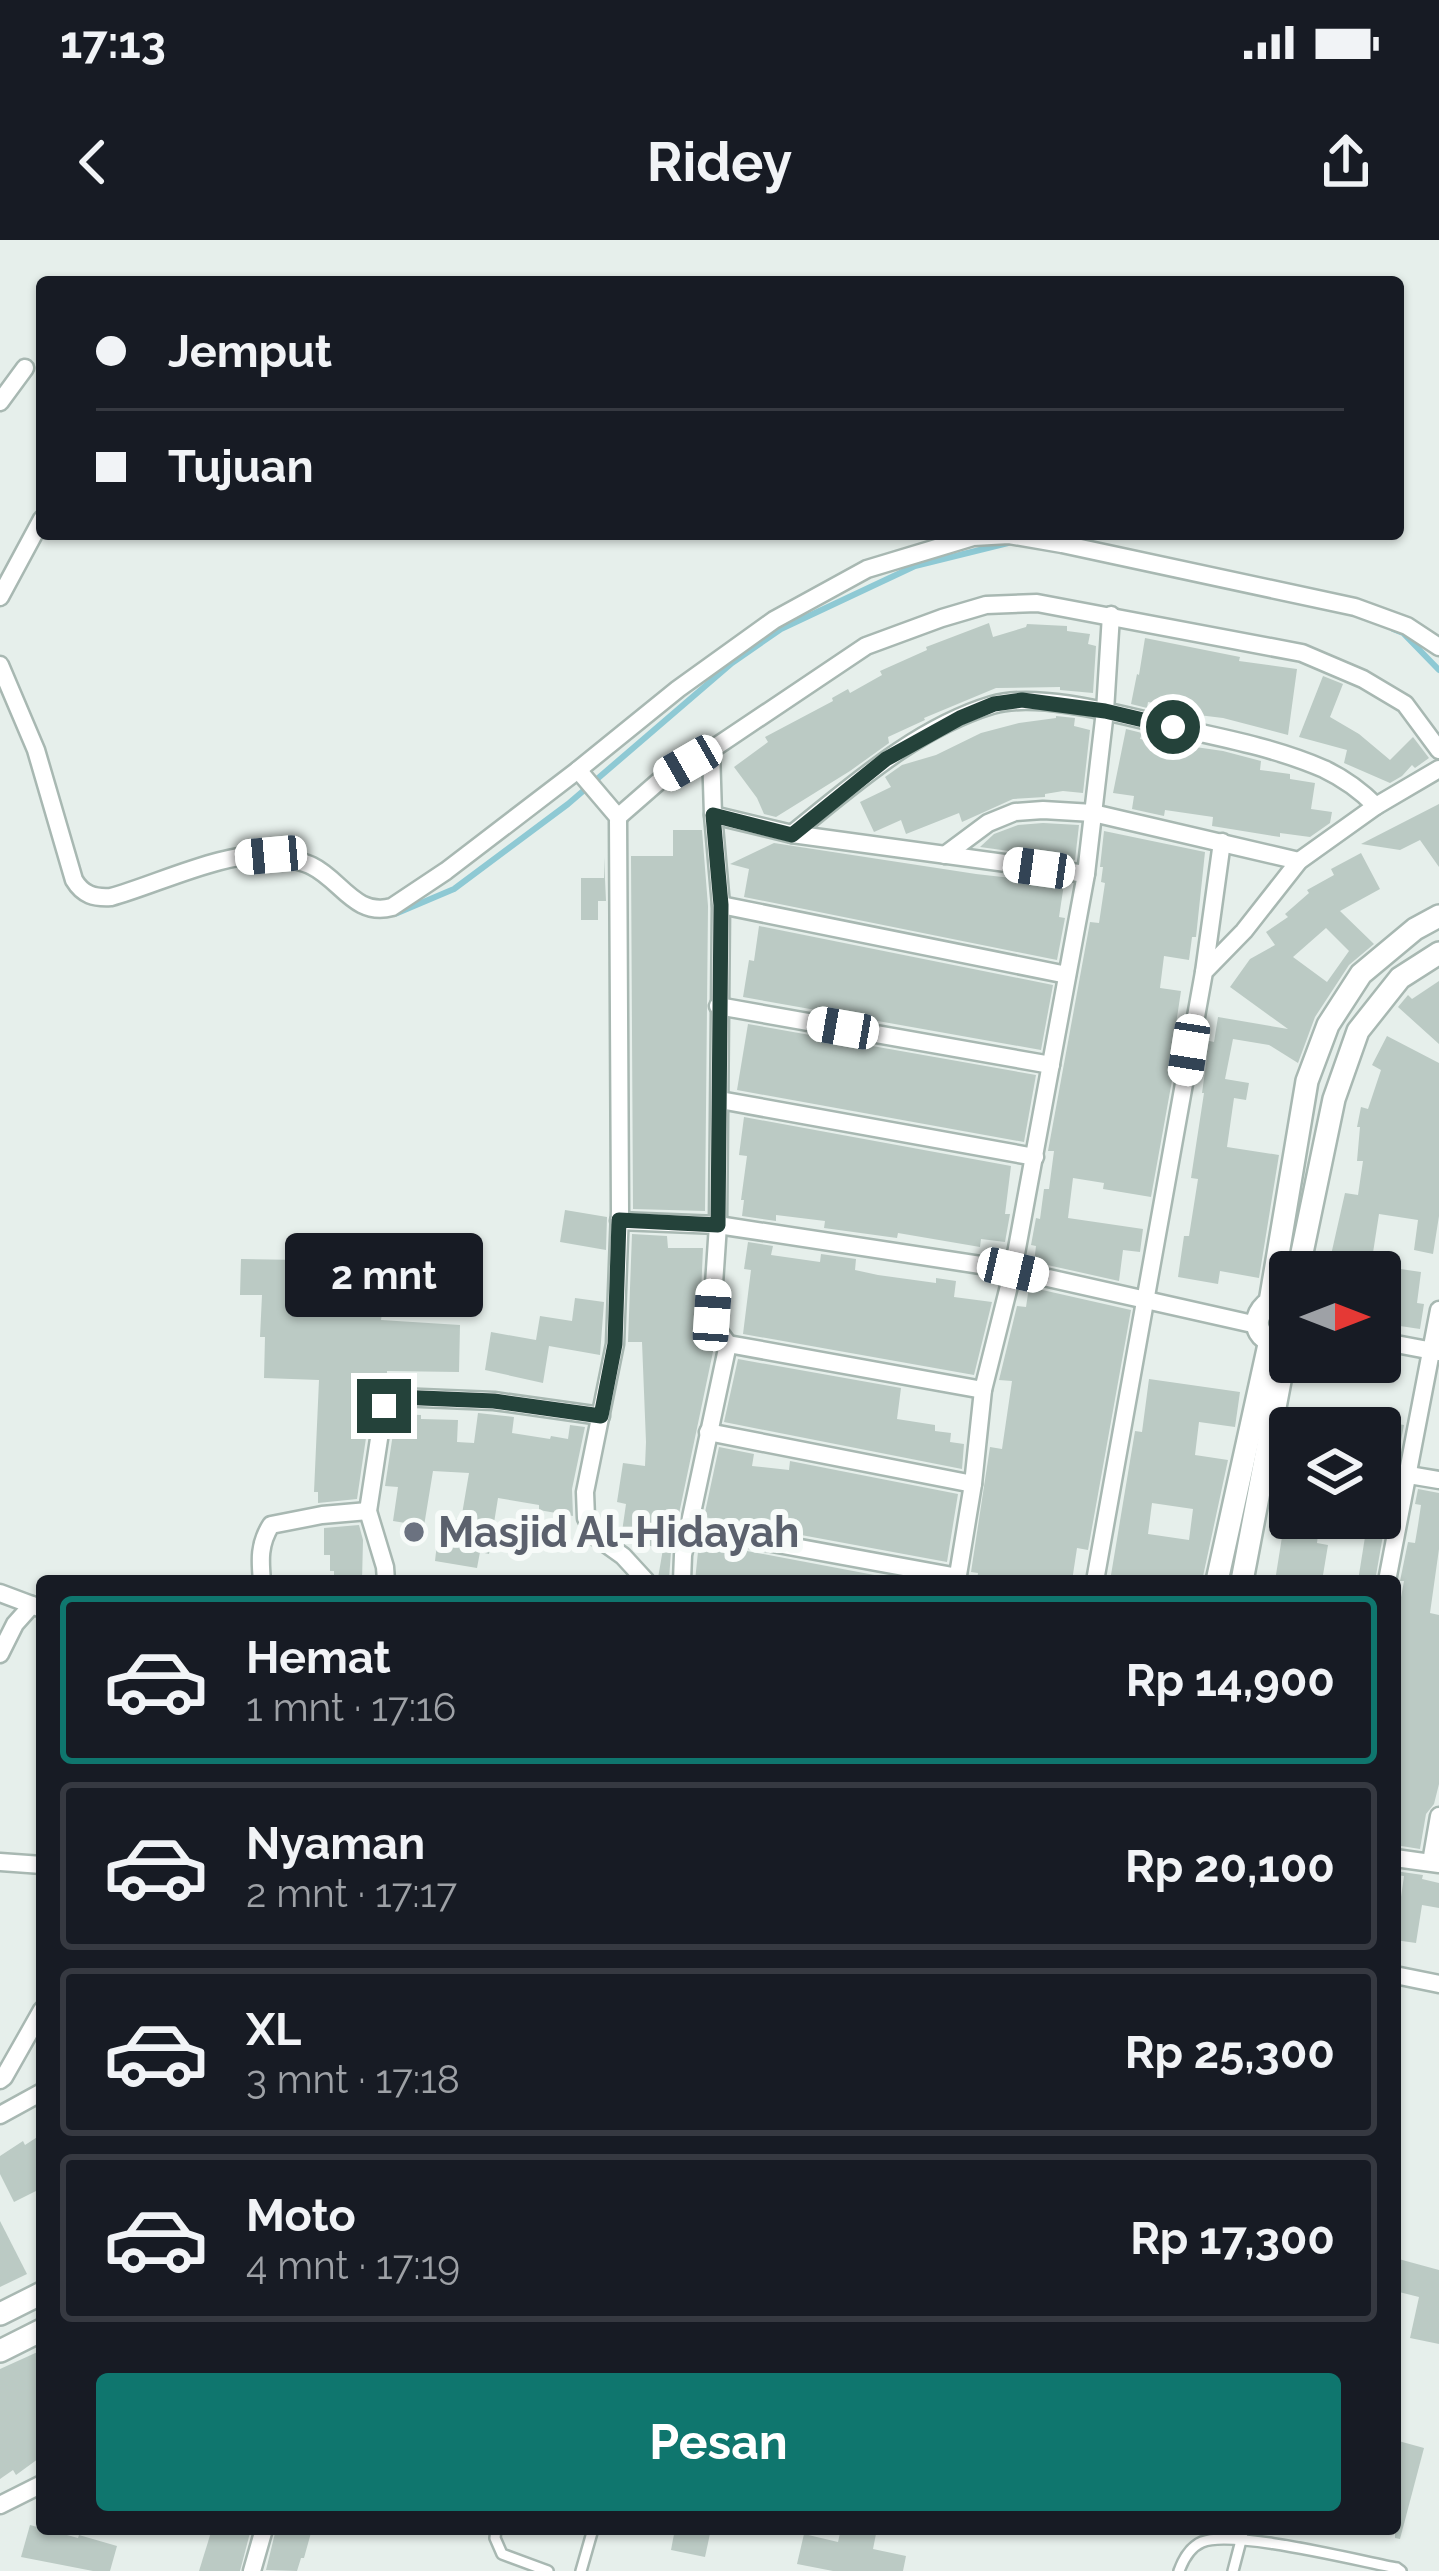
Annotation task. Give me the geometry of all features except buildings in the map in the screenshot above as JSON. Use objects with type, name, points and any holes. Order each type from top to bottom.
[{"type":"street","points":[[0,402],[25,368]]},
{"type":"street","points":[[0,597],[36,530]]},
{"type":"street","points":[[0,665],[36,750],[79,889],[97,898],[120,895],[236,858],[271,855],[313,866],[357,903],[382,910],[446,871],[774,620],[867,569],[963,540]]},
{"type":"street","points":[[1036,540],[1355,607],[1407,626],[1439,647]]},
{"type":"street","points":[[611,808],[711,750],[866,646],[986,605],[1037,603],[1302,653],[1364,679],[1405,704],[1439,750]]},
{"type":"street","points":[[959,1575],[983,1390],[1013,1270],[1086,874],[1111,615]]},
{"type":"street","points":[[792,835],[886,759],[960,718],[994,704],[1022,700],[1105,711],[1251,744],[1325,770],[1376,806]]},
{"type":"street","points":[[711,750],[721,905],[715,1326],[728,1344],[983,1390]]},
{"type":"street","points":[[578,770],[611,808],[619,1220],[615,1344],[585,1492],[586,1518],[595,1536],[640,1575]]},
{"type":"street","points":[[1204,972],[1244,932],[1299,861],[1376,806],[1439,770]]},
{"type":"street","points":[[945,855],[988,823],[1016,812],[1093,813],[1299,861]]},
{"type":"street","points":[[713,815],[792,835],[1086,874]]},
{"type":"street","points":[[1096,1575],[1204,972],[1222,842]]},
{"type":"street","points":[[721,905],[1067,975]]},
{"type":"street","points":[[1286,1251],[1307,1081],[1328,1025],[1361,974],[1415,929],[1439,916]]},
{"type":"street","points":[[1302,1251],[1334,1099],[1358,1031],[1400,978],[1439,953]]},
{"type":"street","points":[[718,1006],[1051,1065]]},
{"type":"street","points":[[720,1100],[1035,1156]]},
{"type":"street","points":[[619,1220],[718,1225],[1013,1270],[1147,1299],[1269,1333]]},
{"type":"street","points":[[1389,1575],[1439,1310]]},
{"type":"street","points":[[682,1575],[728,1344]]},
{"type":"street","points":[[1401,1345],[1434,1351]]},
{"type":"street","points":[[1218,1575],[1269,1364]]},
{"type":"street","points":[[1244,1575],[1270,1383]]},
{"type":"street","points":[[386,1575],[368,1511],[384,1406],[389,1400],[494,1401],[601,1416]]},
{"type":"street","points":[[708,1432],[973,1484]]},
{"type":"street","points":[[1408,1474],[1439,1480]]},
{"type":"street","points":[[262,1575],[263,1538],[271,1526],[368,1511]]},
{"type":"street","points":[[691,1528],[937,1575]]},
{"type":"street","points":[[0,1593],[36,1607]]},
{"type":"street","points":[[0,1654],[15,1624],[36,1608]]},
{"type":"street","points":[[1401,1859],[1435,1863],[1439,1816]]},
{"type":"street","points":[[0,1862],[36,1865]]},
{"type":"street","points":[[1401,1976],[1439,1984]]},
{"type":"street","points":[[0,2080],[36,2020]]},
{"type":"street","points":[[0,2115],[36,2095]]},
{"type":"street","points":[[0,2314],[36,2297]]},
{"type":"street","points":[[0,2351],[36,2333]]},
{"type":"street","points":[[0,2505],[36,2490]]},
{"type":"street","points":[[252,2571],[262,2535]]},
{"type":"lane","points":[[495,2535],[502,2554],[548,2571]]},
{"type":"lane","points":[[581,2571],[591,2535]]},
{"type":"lane","points":[[1179,2571],[1184,2558],[1202,2542],[1237,2535]]},
{"type":"lane","points":[[1233,2571],[1242,2535]]},
{"type":"lane","points":[[1247,2535],[1401,2571]]},
{"type":"waterway","points":[[395,914],[454,889],[568,804],[732,663],[781,629],[915,566],[1012,542]]},
{"type":"waterway","points":[[1393,629],[1403,633],[1439,670]]},
{"type":"place","name":"Masjid Al-Hidayah","points":[[414,1532]]},
{"type":"route","points":[[384,1406],[397,1397],[494,1401],[601,1416],[615,1344],[619,1220],[718,1225],[721,905],[713,815],[792,835],[886,759],[994,704],[1022,700],[1105,711],[1173,727]]}]
